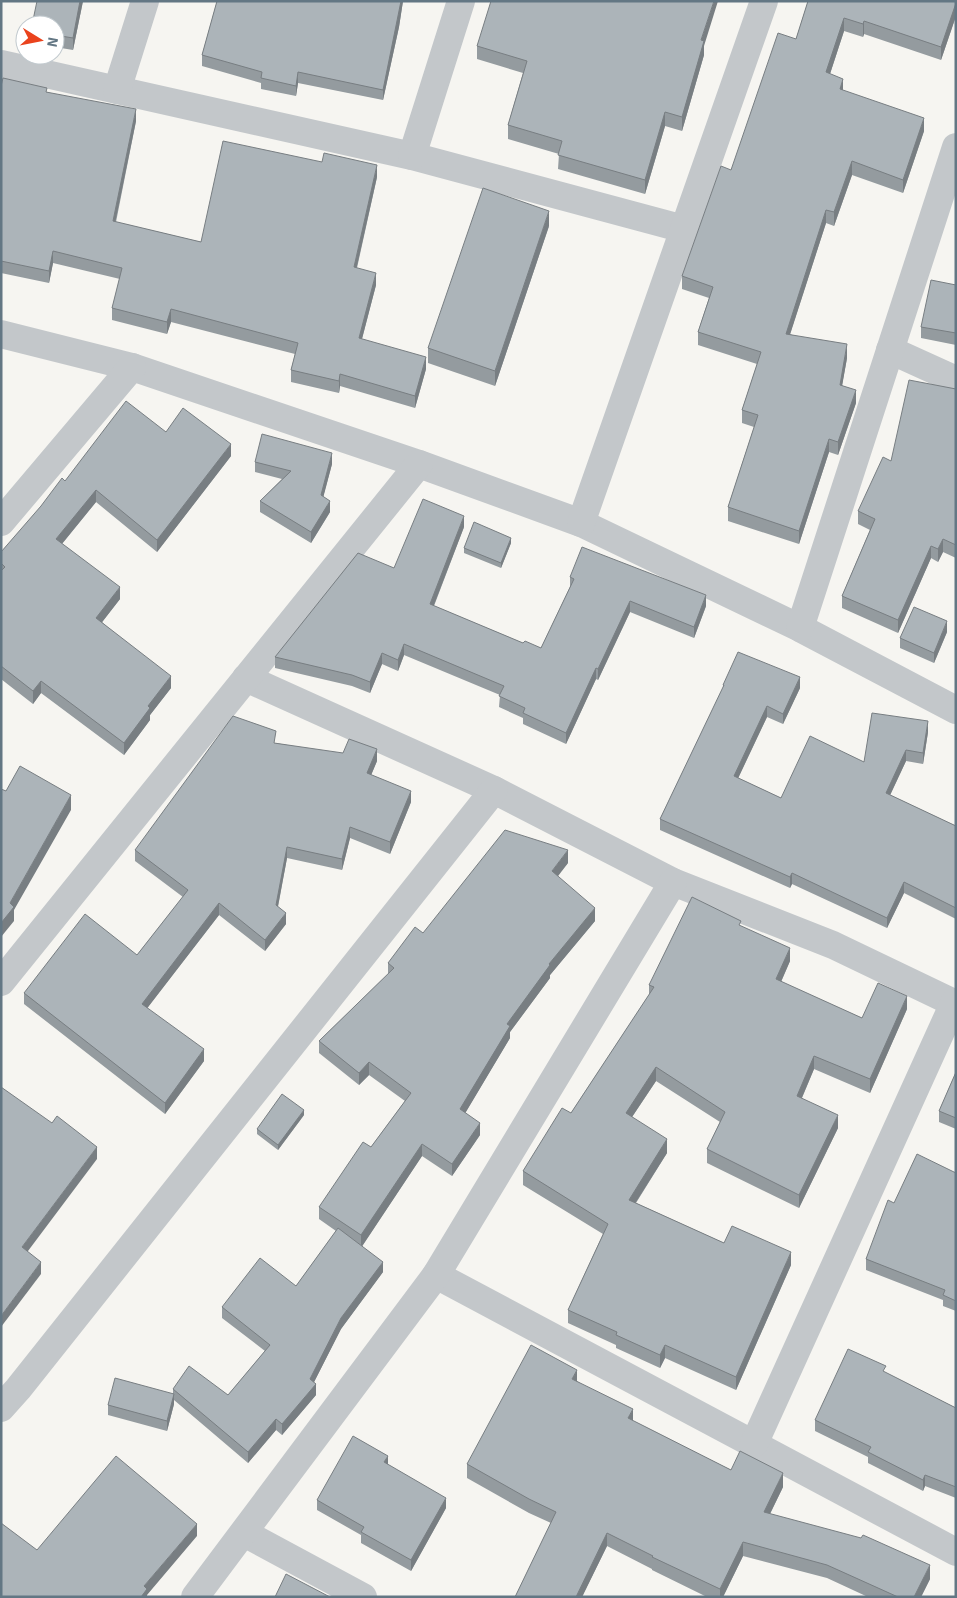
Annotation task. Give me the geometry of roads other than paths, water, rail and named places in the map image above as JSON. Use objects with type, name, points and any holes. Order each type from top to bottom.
[{"type":"street","points":[[117,90],[145,1]]},
{"type":"street","points":[[412,156],[461,1]]},
{"type":"street","points":[[581,523],[764,1]]},
{"type":"street","points":[[1,64],[412,156],[684,230]]},
{"type":"street","points":[[800,628],[956,147]]},
{"type":"street","points":[[1,334],[132,367],[419,464],[581,523],[800,628],[956,710]]},
{"type":"street","points":[[890,350],[956,380]]},
{"type":"street","points":[[1,522],[132,367]]},
{"type":"street","points":[[1,982],[419,464]]},
{"type":"street","points":[[246,678],[494,790],[673,882],[833,945],[955,1003],[754,1444]]},
{"type":"street","points":[[1,1408],[494,790]]},
{"type":"street","points":[[195,1597],[436,1275],[673,882]]},
{"type":"street","points":[[436,1275],[956,1552]]},
{"type":"street","points":[[244,1533],[363,1597]]}]
